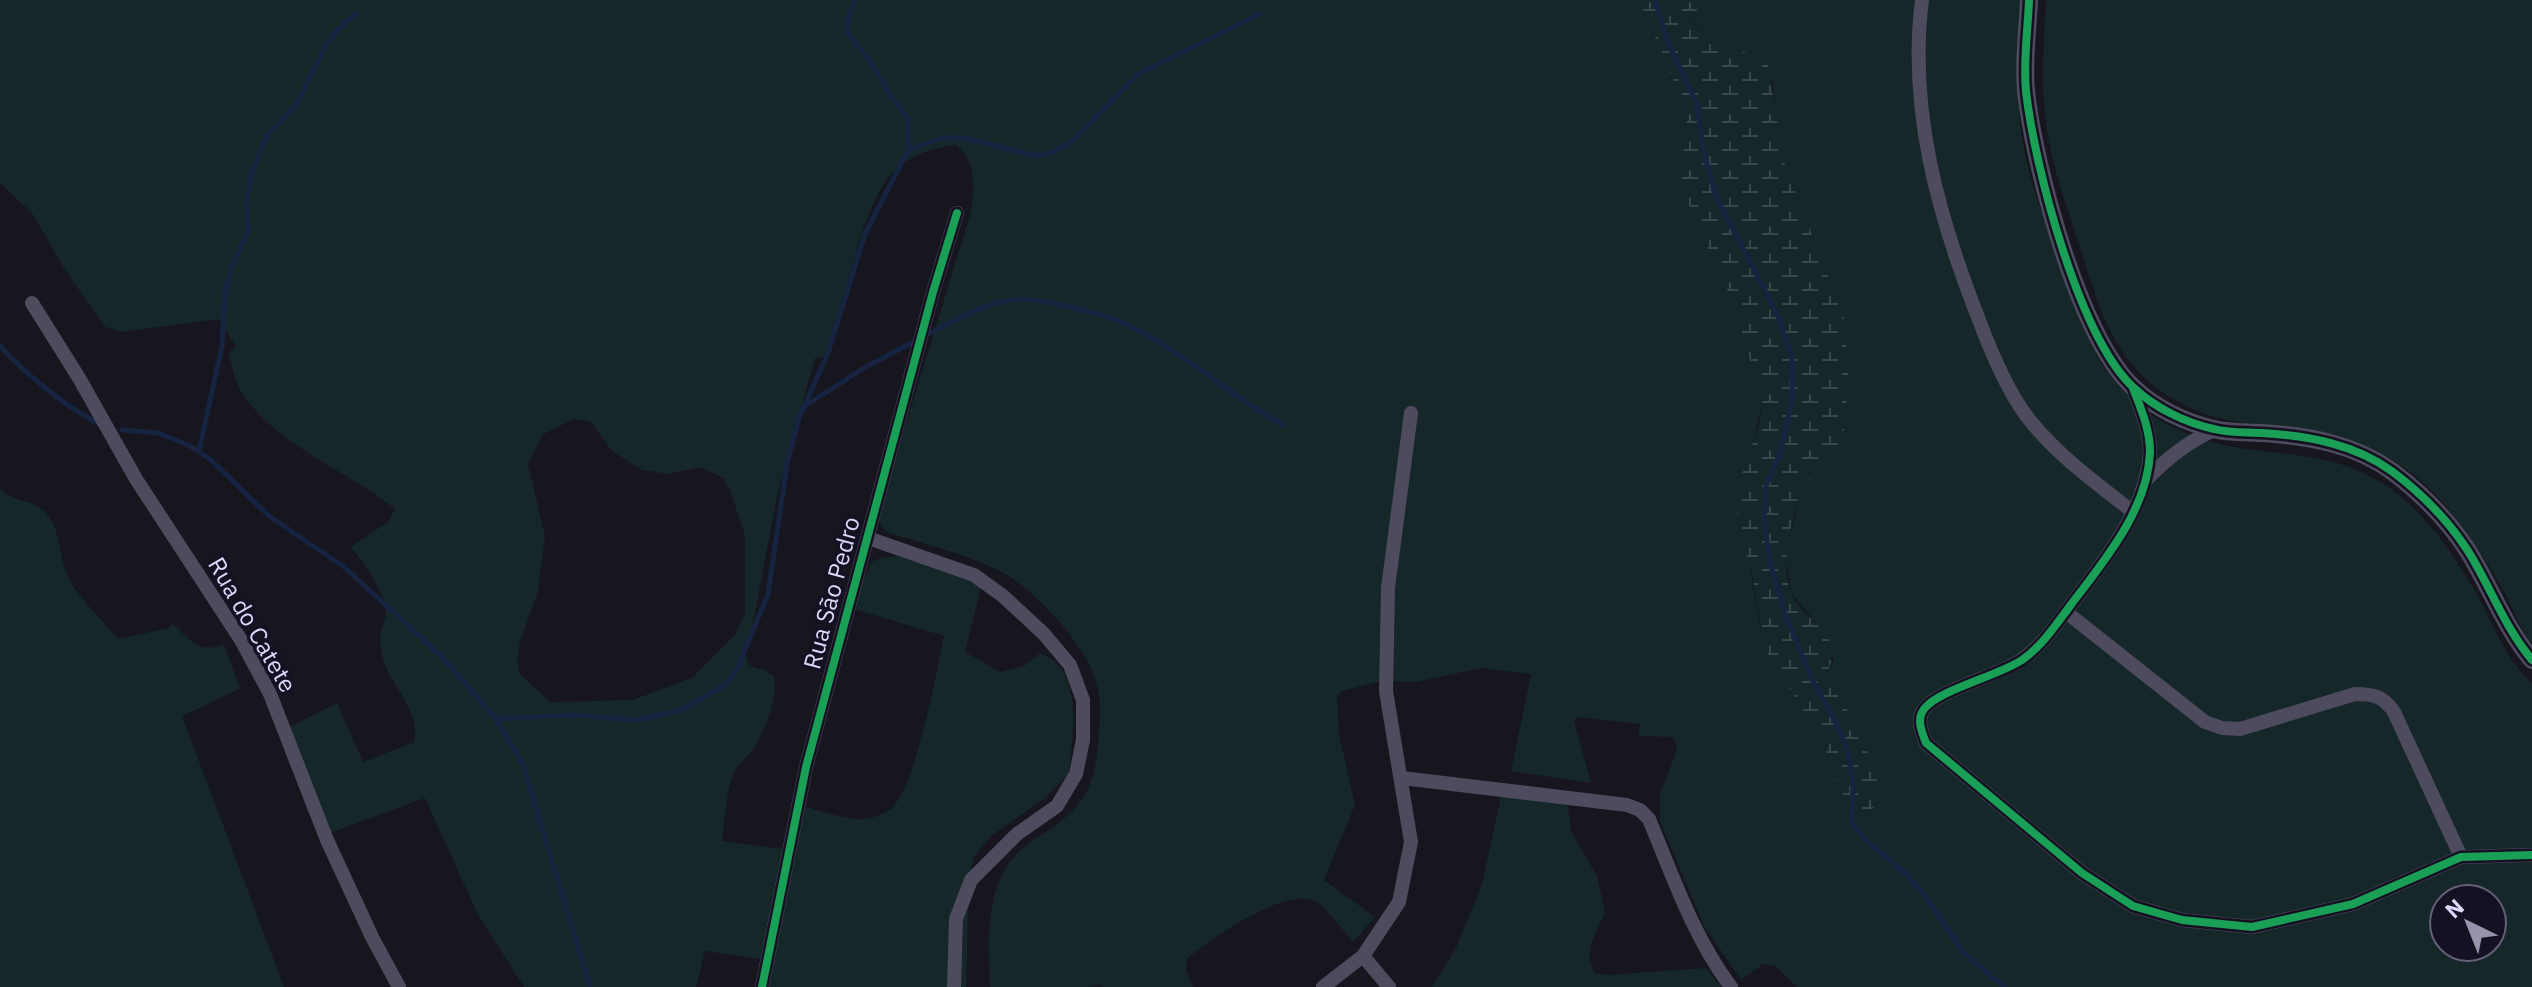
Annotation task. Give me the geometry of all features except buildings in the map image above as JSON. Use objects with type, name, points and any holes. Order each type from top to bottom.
[{"type":"street","points":[[1922,0],[1918,27],[1920,105],[1937,202],[1994,359],[2030,421],[2086,476],[2132,511]]},
{"type":"street","points":[[2029,0],[2026,88],[2040,174],[2083,306],[2108,356],[2133,388],[2166,412],[2214,430],[2302,436],[2346,446],[2391,471],[2434,507],[2468,551],[2513,637],[2532,660]]},
{"type":"street","name":"Rua São Pedro","points":[[762,987],[806,767],[957,213]]},
{"type":"street","name":"Rua do Catete","points":[[32,303],[136,479],[241,640],[270,694],[327,840],[399,987]]},
{"type":"street","points":[[2133,388],[2149,431],[2150,454],[2146,480],[2118,543],[2041,644],[2003,671],[1935,699],[1923,710],[1920,727],[1926,743],[2082,873],[2133,906],[2182,920],[2252,927],[2353,904],[2461,857],[2532,855]]},
{"type":"street","points":[[1323,987],[1363,956],[1399,902],[1411,842],[1386,691],[1388,588],[1411,413]]},
{"type":"street","points":[[2146,480],[2191,440],[2214,430]]},
{"type":"street","points":[[868,538],[974,575],[1003,596],[1044,634],[1070,665],[1083,700],[1083,740],[1076,774],[1057,806],[1017,834],[971,880],[956,919],[954,987]]},
{"type":"street","points":[[2066,612],[2205,722],[2222,728],[2240,729],[2355,694],[2373,694],[2386,701],[2394,712],[2461,857]]},
{"type":"street","points":[[1402,778],[1627,805],[1640,810],[1649,819],[1683,905],[1731,987]]},
{"type":"street","points":[[1363,956],[1389,987]]},
{"type":"green space","points":[[0,0],[1639,0],[1687,112],[1686,138],[1694,219],[1735,307],[1744,345],[1760,386],[1762,405],[1752,447],[1748,558],[1764,648],[1821,738],[1851,816],[1866,819],[1874,808],[1874,769],[1827,673],[1834,660],[1817,624],[1791,593],[1785,552],[1802,480],[1842,448],[1849,381],[1844,318],[1784,162],[1773,82],[1757,55],[1712,45],[1691,19],[1694,0],[2021,0],[2019,102],[2027,163],[2078,315],[2104,366],[2142,408],[2199,438],[2223,445],[2321,459],[2368,475],[2391,489],[2442,540],[2473,587],[2509,655],[2532,683],[2532,987],[1797,987],[1775,966],[1763,964],[1741,980],[1704,926],[1660,821],[1660,793],[1677,745],[1673,737],[1638,736],[1640,724],[1578,717],[1574,721],[1591,783],[1511,771],[1531,674],[1481,668],[1417,682],[1381,681],[1342,691],[1337,696],[1339,734],[1355,805],[1324,880],[1375,917],[1353,942],[1319,904],[1302,898],[1285,901],[1248,917],[1187,959],[1186,970],[1193,987],[1104,987],[1099,984],[1090,987],[990,987],[989,930],[995,892],[1012,859],[1070,814],[1086,793],[1097,757],[1100,704],[1096,681],[1082,652],[1033,595],[1007,575],[980,562],[887,532],[880,524],[878,515],[971,212],[971,167],[963,151],[956,145],[931,150],[907,160],[883,186],[863,231],[828,357],[815,358],[778,492],[745,651],[748,663],[774,676],[772,704],[758,741],[738,765],[731,780],[722,841],[782,849],[793,803],[857,819],[876,816],[893,807],[902,793],[918,751],[944,636],[854,609],[856,595],[872,562],[883,558],[911,558],[927,562],[982,584],[965,652],[1000,672],[1024,666],[1040,653],[1055,662],[1070,689],[1073,724],[1069,774],[1044,799],[991,836],[974,856],[969,878],[966,987],[757,987],[761,959],[705,951],[696,987],[524,987],[478,915],[425,798],[330,833],[285,729],[337,703],[363,762],[414,742],[414,720],[388,672],[382,654],[380,635],[386,613],[381,595],[368,569],[350,547],[388,522],[395,509],[290,440],[253,407],[237,384],[228,353],[236,347],[219,319],[121,332],[105,327],[65,270],[32,213],[0,183]],"holes":[[[574,419],[590,421],[612,451],[642,470],[669,474],[700,467],[723,478],[745,535],[745,613],[735,635],[693,677],[633,700],[550,702],[519,673],[517,660],[538,591],[545,536],[528,464],[542,435]]]},
{"type":"green space","points":[[1639,0],[1694,0],[1698,14],[1691,20],[1712,45],[1757,55],[1768,63],[1784,162],[1844,318],[1849,380],[1842,448],[1835,460],[1816,477],[1802,481],[1786,562],[1790,590],[1795,600],[1827,636],[1832,659],[1827,673],[1860,734],[1874,769],[1878,797],[1866,819],[1851,816],[1821,738],[1764,648],[1736,503],[1742,474],[1759,425],[1762,405],[1760,386],[1744,345],[1735,307],[1694,219],[1679,177],[1687,112]]},
{"type":"green space","points":[[2046,0],[2532,0],[2532,645],[2501,586],[2471,539],[2434,493],[2406,469],[2372,450],[2335,436],[2208,415],[2158,389],[2133,366],[2114,337],[2093,288],[2050,147],[2043,86]]},
{"type":"green space","points":[[0,489],[37,506],[48,515],[56,531],[70,581],[118,639],[169,628],[172,623],[201,647],[224,644],[240,689],[182,716],[284,987],[0,987]]},
{"type":"green space","points":[[1502,792],[1567,800],[1571,831],[1597,876],[1605,912],[1589,957],[1594,973],[1607,975],[1706,968],[1721,987],[1432,987],[1456,948],[1482,884]]},
{"type":"waterway","points":[[496,719],[572,715],[638,720],[681,710],[727,684],[737,669],[768,594],[787,464],[799,418],[828,353],[865,234],[908,150],[908,118],[847,33],[848,18],[855,0]]},
{"type":"waterway","points":[[1655,0],[1669,45],[1697,104],[1703,149],[1716,197],[1778,316],[1792,358],[1792,402],[1780,453],[1766,486],[1764,520],[1770,562],[1786,617],[1849,757],[1853,784],[1852,824],[1906,874],[1964,953],[2004,987]]},
{"type":"waterway","points":[[199,451],[222,346],[225,292],[232,266],[248,231],[247,201],[251,175],[266,137],[296,105],[326,45],[339,28],[356,14]]},
{"type":"waterway","points":[[908,150],[942,138],[965,138],[1036,156],[1054,152],[1072,141],[1138,74],[1260,14]]},
{"type":"waterway","points":[[926,335],[978,310],[1010,300],[1038,300],[1087,311],[1116,320],[1144,334],[1283,425]]},
{"type":"waterway","points":[[805,406],[864,368],[917,340]]},
{"type":"waterway","points":[[0,346],[46,389],[99,424]]},
{"type":"waterway","points":[[122,430],[158,433],[188,445],[210,459],[269,516],[344,567],[440,655],[496,719],[523,765],[590,987]]},
{"type":"cycle path","points":[[2029,0],[2025,80],[2039,162],[2062,248],[2078,292],[2114,364],[2142,395],[2171,414],[2193,423],[2226,431],[2280,434],[2331,443],[2378,462],[2393,472],[2434,508],[2452,529],[2476,565],[2513,634],[2532,660]]},
{"type":"cycle path","points":[[762,987],[806,767],[957,213]]},
{"type":"cycle path","points":[[2133,388],[2147,427],[2150,452],[2141,494],[2122,534],[2053,628],[2029,654],[2011,666],[1955,689],[1924,709],[1920,722],[1926,743],[2082,873],[2133,906],[2182,920],[2252,927],[2353,904],[2461,857],[2532,855]]}]
